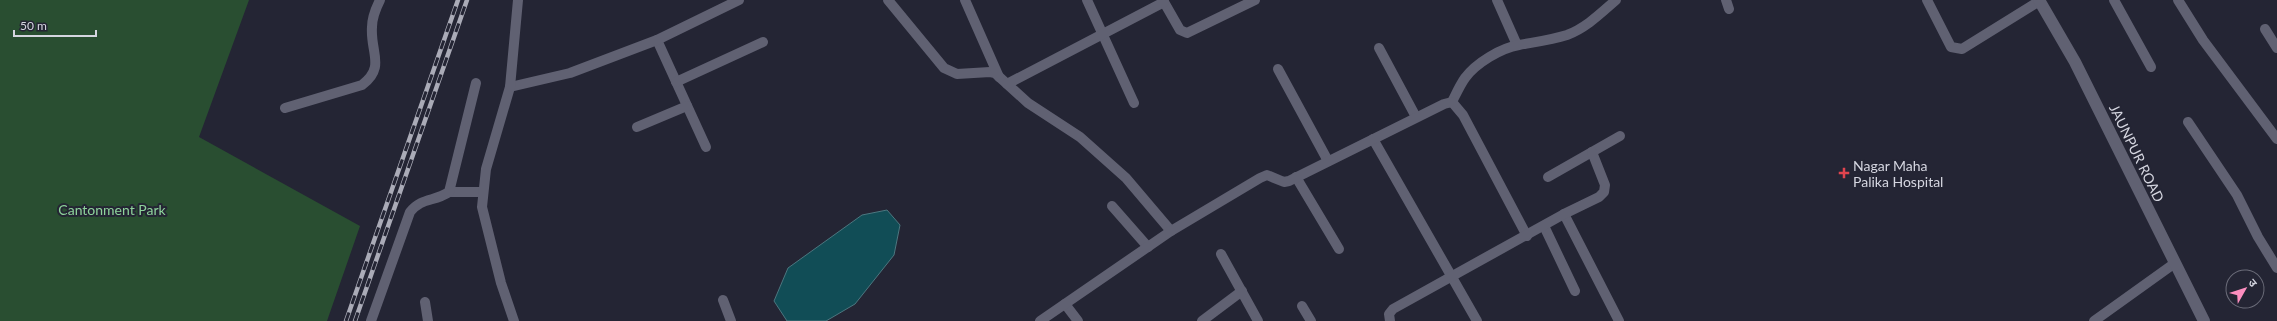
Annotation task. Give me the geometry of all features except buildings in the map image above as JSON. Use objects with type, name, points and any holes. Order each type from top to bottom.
[{"type":"street","points":[[285,108],[362,85],[372,77],[376,66],[372,27],[380,0]]},
{"type":"street","points":[[514,321],[501,283],[482,208],[486,169],[510,88],[518,0]]},
{"type":"street","points":[[510,88],[570,73],[657,40],[727,3],[739,0]]},
{"type":"street","points":[[888,0],[944,68],[957,74],[990,72],[1003,80],[1028,103],[1080,138],[1126,178],[1172,231]]},
{"type":"street","points":[[965,0],[1003,80]]},
{"type":"street","points":[[1087,0],[1134,102]]},
{"type":"street","points":[[1003,80],[1103,34],[1163,1],[1180,30],[1187,32],[1254,0]]},
{"type":"street","points":[[1497,0],[1517,45]]},
{"type":"street","points":[[1040,321],[1172,231],[1260,178],[1267,175],[1274,176],[1284,182],[1416,117],[1444,104],[1452,102],[1465,78],[1482,62],[1517,45],[1537,43],[1567,35],[1592,21],[1616,0]]},
{"type":"street","points":[[1927,0],[1952,47],[1956,50],[1962,49],[2040,1]]},
{"type":"street","points":[[2114,0],[2152,67]]},
{"type":"street","points":[[2178,0],[2203,40],[2277,139]]},
{"type":"street","name":"JAUNPUR ROAD","points":[[2040,1],[2075,62],[2204,321]]},
{"type":"street","points":[[2265,29],[2277,48]]},
{"type":"street","points":[[657,40],[706,148]]},
{"type":"street","points":[[676,82],[763,42]]},
{"type":"street","points":[[1379,48],[1416,117]]},
{"type":"street","points":[[1278,69],[1328,161]]},
{"type":"street","points":[[449,192],[476,83]]},
{"type":"street","points":[[1452,102],[1464,115],[1527,236]]},
{"type":"street","points":[[637,127],[687,106]]},
{"type":"street","points":[[2188,122],[2238,195],[2258,237],[2277,268]]},
{"type":"street","points":[[1548,177],[1620,136]]},
{"type":"street","points":[[1373,139],[1477,321]]},
{"type":"street","points":[[1390,321],[1389,314],[1393,309],[1452,278],[1564,214],[1599,197],[1604,192],[1604,185],[1592,152]]},
{"type":"street","points":[[1296,177],[1340,249]]},
{"type":"street","points":[[371,321],[410,212],[422,201],[441,198],[449,192],[483,192]]},
{"type":"street","points":[[1112,206],[1148,247]]},
{"type":"street","points":[[1564,214],[1619,321]]},
{"type":"street","points":[[1544,226],[1575,291]]},
{"type":"street","points":[[1221,254],[1258,321]]},
{"type":"street","points":[[2094,321],[2175,263]]},
{"type":"street","points":[[1202,321],[1242,291]]},
{"type":"street","points":[[722,300],[731,321]]},
{"type":"street","points":[[426,302],[428,321]]},
{"type":"street","points":[[1065,304],[1078,321]]},
{"type":"street","points":[[1302,306],[1311,321]]},
{"type":"green space","name":"Cantonment Park","points":[[0,0],[249,0],[199,137],[360,226],[327,321],[0,321]]},
{"type":"shaded area","points":[[887,210],[900,225],[894,255],[855,304],[826,321],[787,321],[774,301],[788,268],[862,215]]},
{"type":"railway","points":[[346,321],[458,0]]},
{"type":"railway","points":[[355,321],[467,0]]},
{"type":"place","name":"Nagar Maha Palika Hospital","points":[[1844,173]]}]
